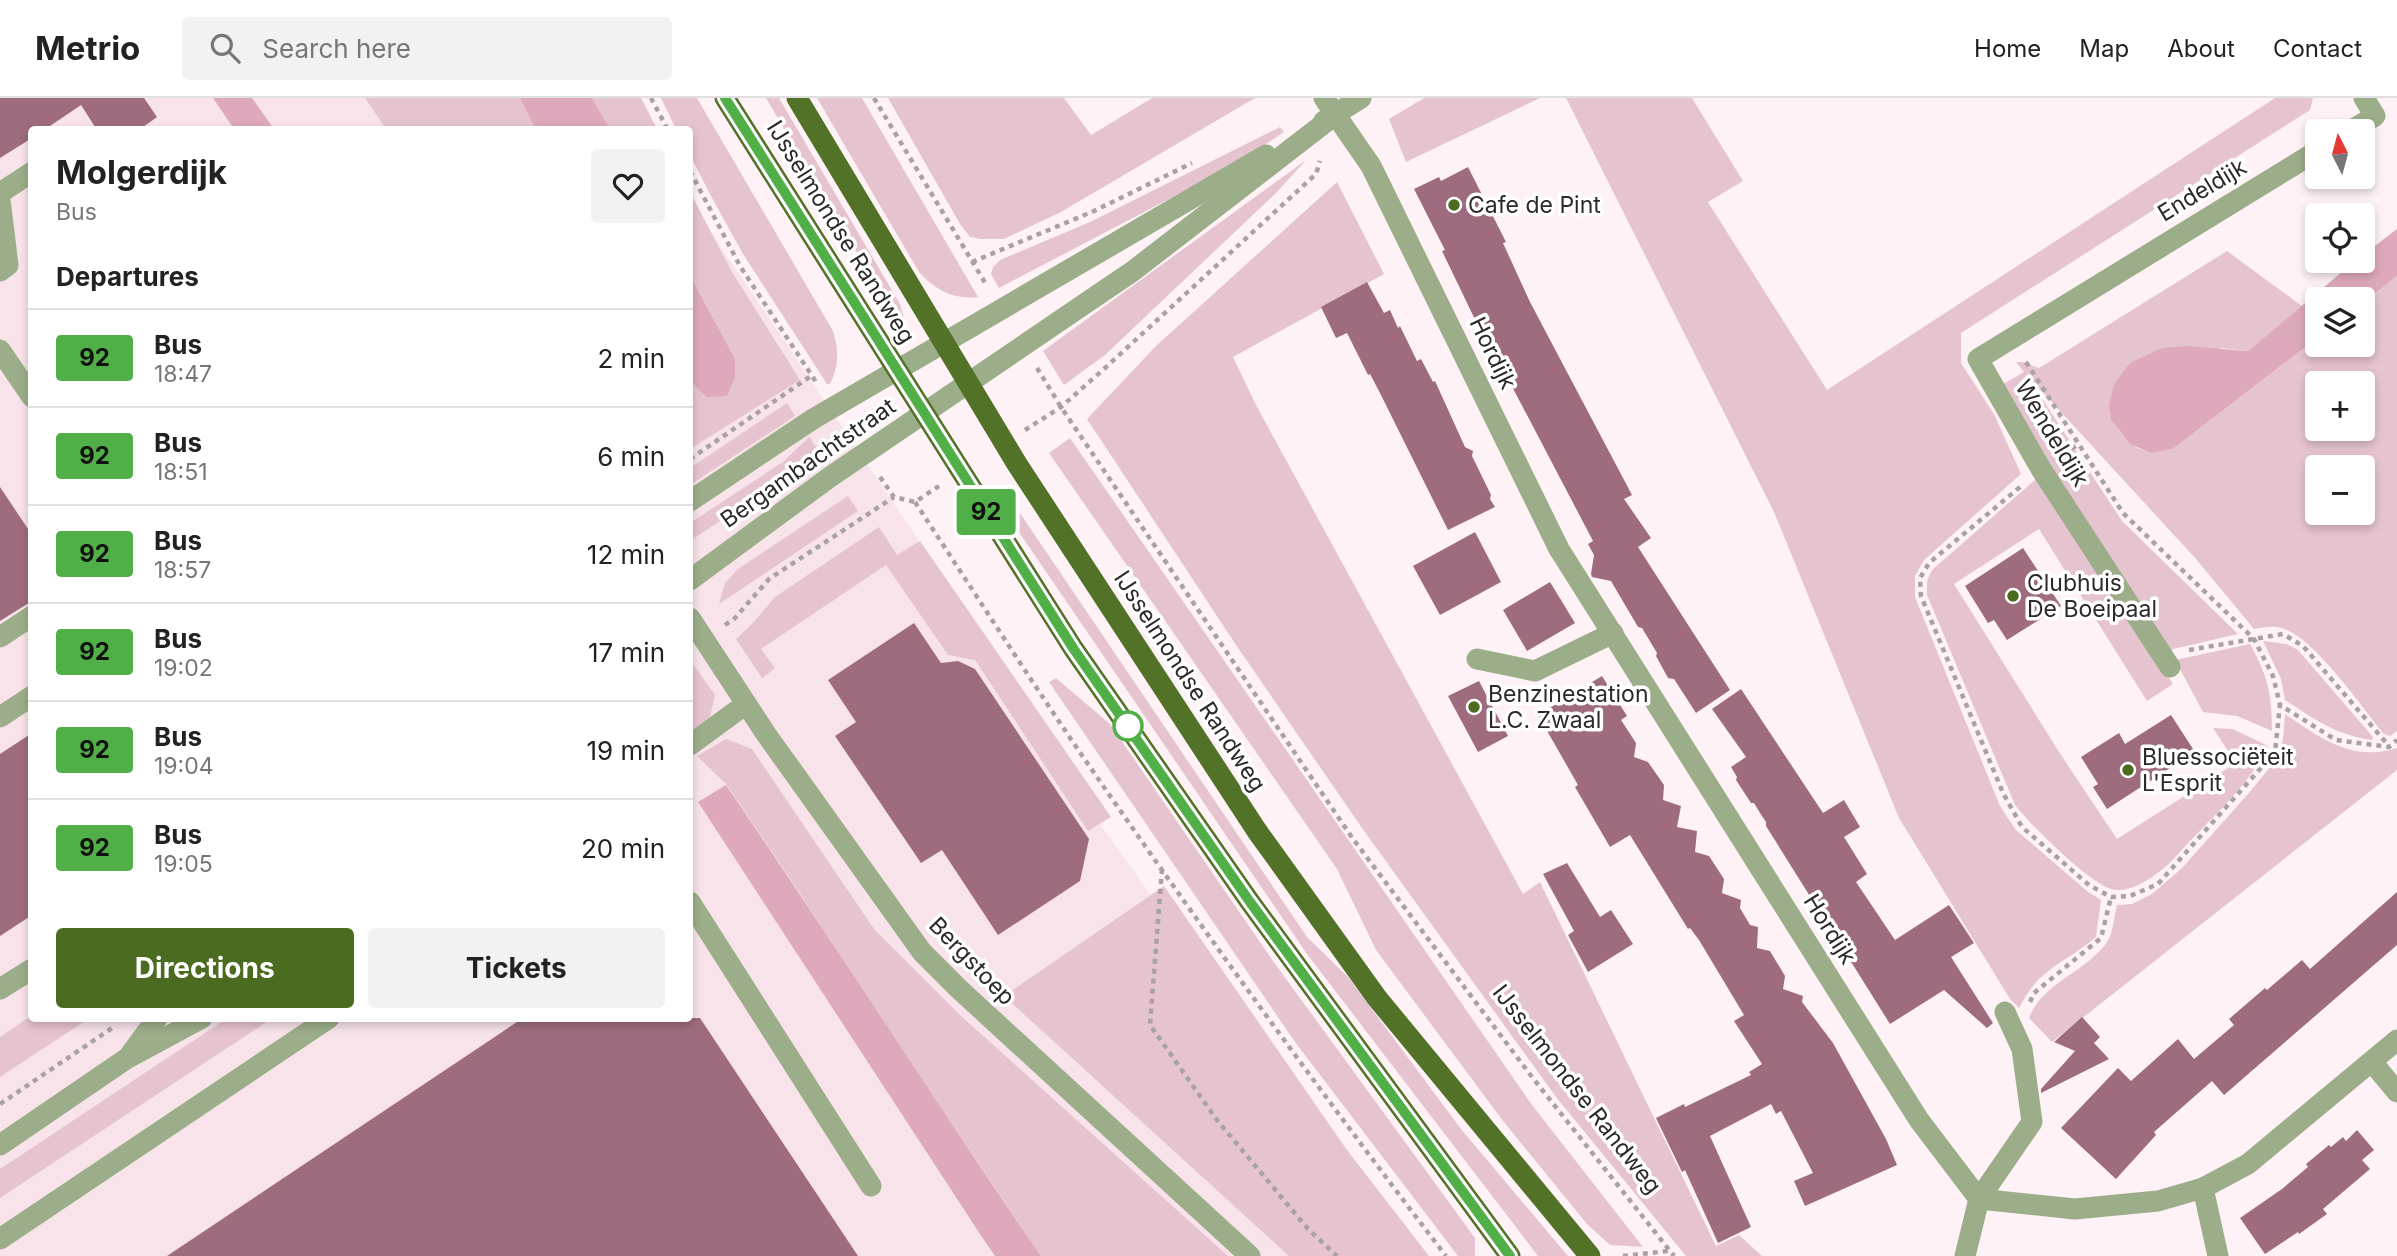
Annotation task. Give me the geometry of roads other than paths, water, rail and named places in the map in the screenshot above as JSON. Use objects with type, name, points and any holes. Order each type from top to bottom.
[{"type":"main road","name":"IJsselmondse Randweg","points":[[726,98],[1073,648],[1242,891],[1510,1256]]},
{"type":"main road","name":"IJsselmondse Randweg","points":[[797,98],[1017,464],[1257,831],[1377,998],[1590,1256]]},
{"type":"street","points":[[1330,106],[1361,98]]},
{"type":"street","name":"Bergambachtstraat","points":[[693,499],[813,419],[943,343],[1330,106]]},
{"type":"street","name":"Bergambachtstraat","points":[[693,578],[830,477],[1133,271],[1330,106]]},
{"type":"street","name":"Hordijk","points":[[1330,106],[1371,166],[1559,549],[1919,1120],[1979,1199]]},
{"type":"street","name":"Endeldijk","points":[[2115,274],[2305,158]]},
{"type":"street","points":[[0,193],[28,175]]},
{"type":"street","points":[[0,200],[8,265],[0,271]]},
{"type":"street","name":"Wendeldijk","points":[[2115,274],[1978,359],[2041,469],[2167,661]]},
{"type":"street","points":[[0,350],[28,391]]},
{"type":"street","points":[[0,637],[28,619]]},
{"type":"street","name":"Bergstoep","points":[[693,622],[746,704],[922,952],[1250,1256]]},
{"type":"street","points":[[1477,659],[1535,671],[1613,633]]},
{"type":"street","points":[[0,717],[28,699]]},
{"type":"street","points":[[693,743],[746,704]]},
{"type":"street","points":[[693,907],[871,1186]]},
{"type":"street","points":[[0,989],[28,972]]},
{"type":"street","points":[[127,1059],[155,1022]]},
{"type":"street","points":[[0,1145],[127,1059],[195,1022]]},
{"type":"street","points":[[0,1238],[323,1022]]},
{"type":"street","points":[[1965,1256],[1979,1199],[2032,1122],[2022,1049],[2009,1022]]},
{"type":"street","points":[[1979,1199],[2076,1209],[2158,1201],[2203,1188],[2248,1164],[2397,1040]]},
{"type":"street","points":[[2372,1062],[2397,1092]]},
{"type":"street","points":[[2203,1188],[2218,1256]]},
{"type":"place","name":"Cafe de Pint","points":[[1454,205]]},
{"type":"place","name":"Clubhuis De Boeipaal","points":[[2013,596]]},
{"type":"place","name":"Benzinestation L.C. Zwaal","points":[[1474,707]]},
{"type":"place","name":"Bluessociëteit L'Esprit","points":[[2128,770]]}]
